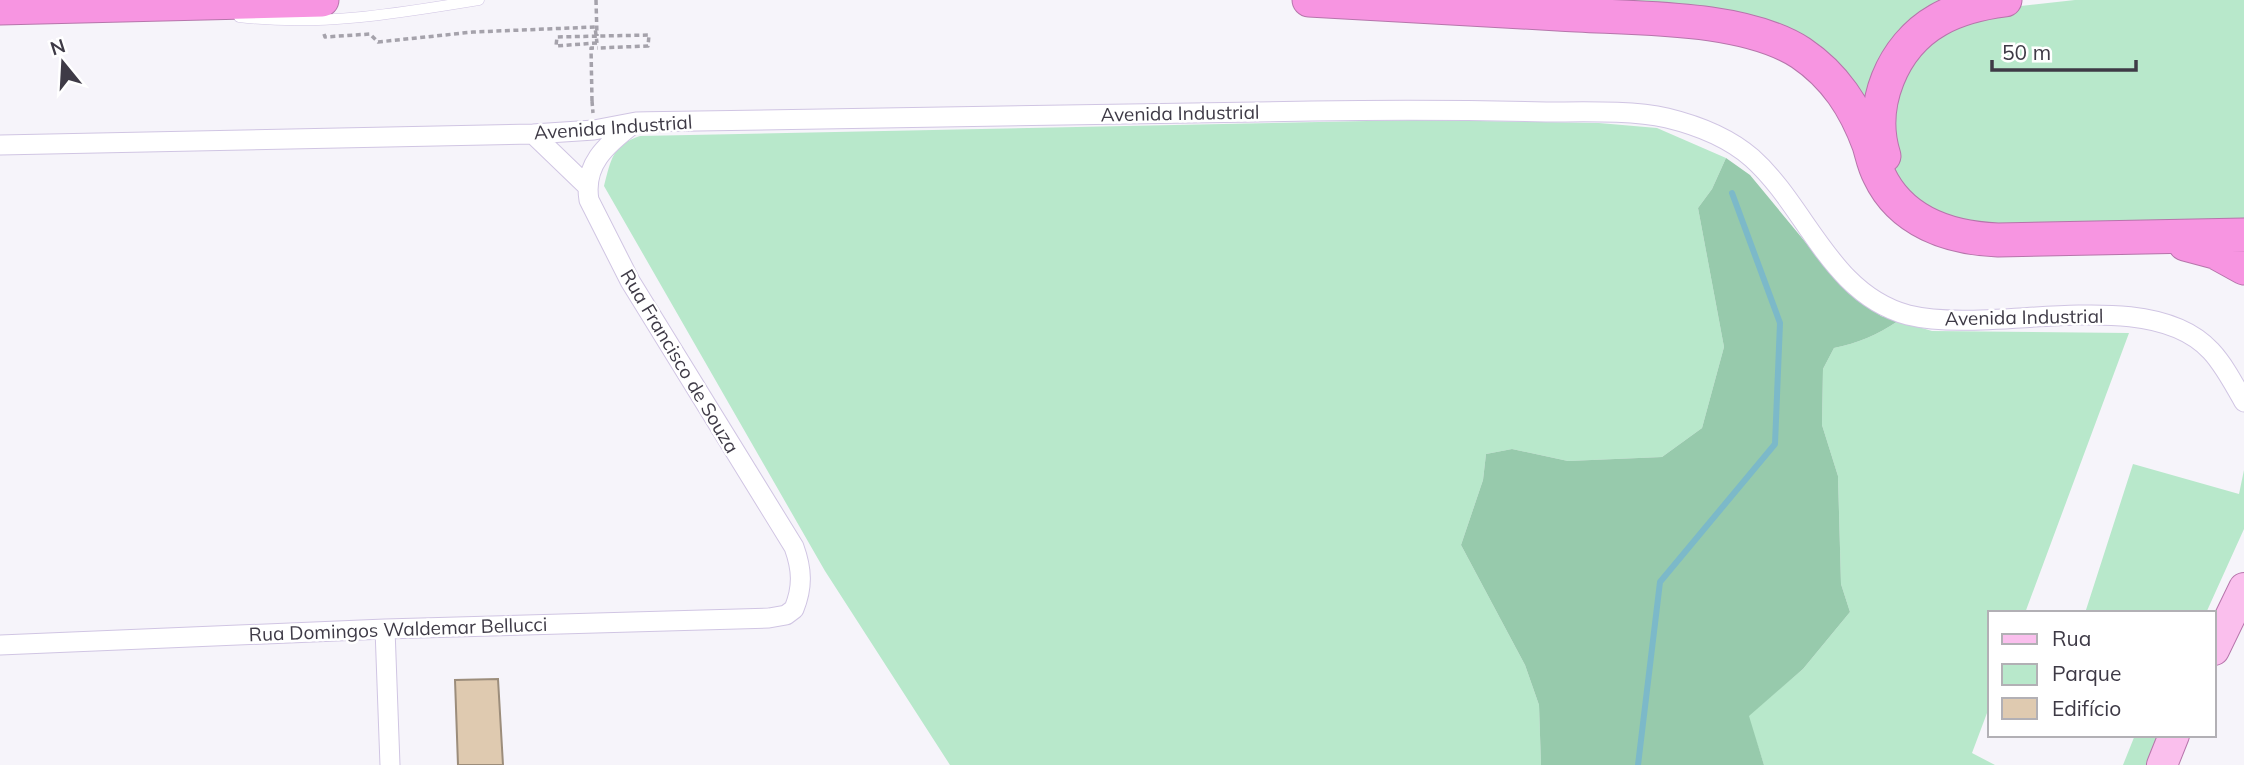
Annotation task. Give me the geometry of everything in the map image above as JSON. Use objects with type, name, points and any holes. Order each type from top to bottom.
[{"type":"highway","points":[[1309,0],[1690,22],[1754,32],[1780,41],[1800,52],[1830,78],[1846,97],[1857,117],[1878,174],[1890,195],[1900,206],[1933,228],[1970,239],[2244,235]]},
{"type":"highway","points":[[1916,216],[1888,172],[1881,147],[1878,124],[1881,99],[1888,76],[1916,37],[1936,21],[1981,3],[2005,0]]},
{"type":"highway","points":[[0,8],[163,4],[322,11]]},
{"type":"highway","points":[[2152,236],[2216,252],[2244,268]]},
{"type":"main road","points":[[2216,646],[2244,588]]},
{"type":"main road","points":[[2162,765],[2173,737]]},
{"type":"street","name":"Avenida Industrial","points":[[0,145],[533,134],[594,130],[636,122],[1417,109],[1664,117],[1730,142],[1754,159],[1830,259],[1853,285],[1872,299],[1907,314],[1957,321],[2095,316],[2138,317],[2165,323],[2193,336],[2210,350],[2244,401]]},
{"type":"street","points":[[533,134],[587,186],[594,161],[612,140],[636,122]]},
{"type":"street","name":"Rua Francisco de Souza","points":[[587,186],[589,200],[597,219],[630,281],[794,547],[802,582],[794,609]]},
{"type":"street","name":"Rua Domingos Waldemar Bellucci","points":[[0,645],[385,629],[769,618],[786,615],[794,609]]},
{"type":"street","points":[[385,629],[390,765]]},
{"type":"lane","points":[[229,16],[263,20],[322,11],[377,16],[479,0]]},
{"type":"lane","points":[[163,4],[216,13]]},
{"type":"path","points":[[596,0],[597,46]]},
{"type":"path","points":[[322,11],[325,37],[370,34],[378,42],[473,32],[596,27],[597,46]]},
{"type":"path","points":[[592,101],[591,48],[648,46],[649,35],[557,37],[556,46],[597,46]]},
{"type":"green space","points":[[1511,0],[1953,0],[1868,110],[1826,57]]},
{"type":"green space","points":[[2075,0],[2244,0],[2244,231],[1975,231],[1931,215],[1902,184],[1890,162],[1884,140],[1911,52],[1994,9]]},
{"type":"green space","points":[[1416,120],[1599,123],[1657,128],[1726,158],[1712,189],[1698,208],[1724,347],[1702,428],[1662,457],[1568,461],[1512,449],[1486,454],[1483,480],[1461,545],[1525,665],[1539,705],[1541,765],[950,765],[825,571],[604,186],[611,161],[618,149],[640,136]]},
{"type":"green space","points":[[1726,158],[1750,175],[1835,278],[1881,316],[1898,321],[1867,338],[1834,348],[1823,369],[1822,425],[1838,476],[1841,584],[1850,612],[1803,669],[1749,716],[1764,765],[1541,765],[1539,705],[1525,665],[1461,545],[1483,480],[1486,454],[1512,449],[1568,461],[1662,457],[1702,428],[1724,347],[1698,208],[1712,189]]},
{"type":"green space","points":[[1898,321],[1932,331],[2129,333],[2026,611],[1988,611],[1988,710],[1972,753],[1995,765],[1764,765],[1748,716],[1803,669],[1850,612],[1841,584],[1838,476],[1822,425],[1823,369],[1834,348],[1851,344]]},
{"type":"green space","points":[[2133,464],[2239,494],[2244,470],[2244,529],[2207,611],[2086,611]]},
{"type":"green space","points":[[2134,737],[2157,737],[2147,765],[2123,765]]},
{"type":"building","points":[[498,679],[503,765],[458,765],[455,680]]},
{"type":"waterway","points":[[1638,765],[1660,582],[1775,444],[1780,323],[1732,193]]}]
